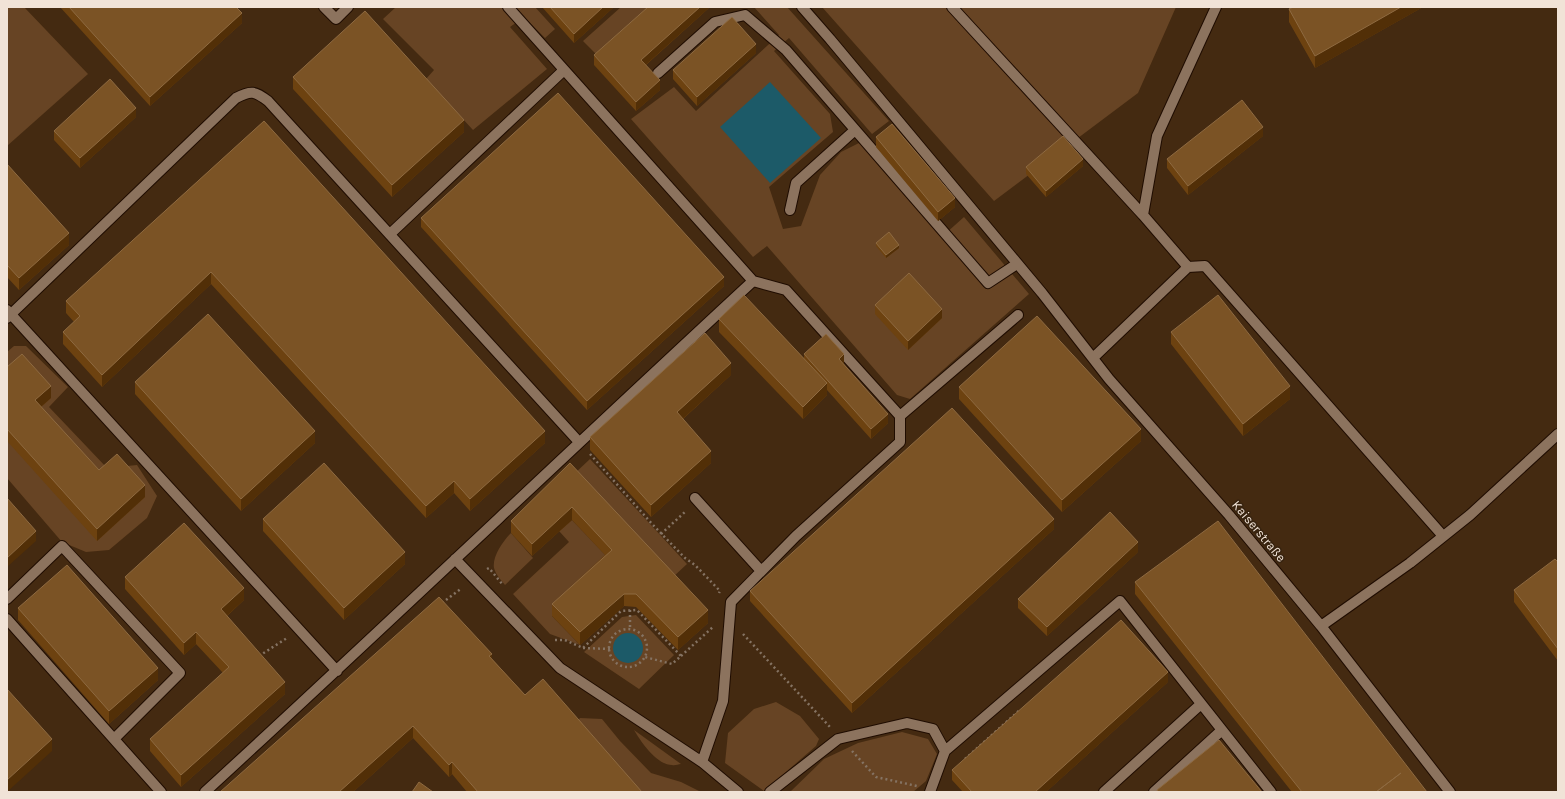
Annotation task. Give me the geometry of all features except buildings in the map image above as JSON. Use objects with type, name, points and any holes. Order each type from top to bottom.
[{"type":"lane","points":[[324,7],[336,18],[348,7]]},
{"type":"lane","points":[[508,7],[753,281],[786,290],[900,416],[900,442],[796,536],[731,602],[723,701],[702,762]]},
{"type":"lane","name":"Kaiserstraße","points":[[802,7],[1042,292],[1109,379],[1229,515],[1321,626],[1450,792]]},
{"type":"lane","points":[[952,7],[1143,215],[1188,267]]},
{"type":"lane","points":[[1143,215],[1157,136],[1216,7]]},
{"type":"lane","points":[[658,74],[715,22],[745,15],[786,50],[988,283],[1018,264]]},
{"type":"lane","points":[[390,234],[564,70]]},
{"type":"lane","points":[[337,671],[8,314],[236,98],[247,92],[257,93],[268,101],[579,442]]},
{"type":"lane","points":[[790,210],[796,183],[855,130]]},
{"type":"lane","points":[[1093,358],[1188,267],[1205,266],[1443,536]]},
{"type":"lane","points":[[205,792],[337,671],[579,442],[753,281]]},
{"type":"lane","points":[[900,416],[1018,315]]},
{"type":"lane","points":[[1321,626],[1410,562],[1470,515],[1558,434]]},
{"type":"lane","points":[[695,498],[761,571]]},
{"type":"lane","points":[[7,598],[62,546],[180,673],[114,739]]},
{"type":"lane","points":[[455,559],[560,668],[702,762],[738,792]]},
{"type":"lane","points":[[931,790],[945,751],[1120,600],[1271,792]]},
{"type":"lane","points":[[7,619],[160,792]]},
{"type":"lane","points":[[1104,792],[1201,704]]},
{"type":"lane","points":[[770,792],[838,739],[907,723],[933,729],[945,751]]},
{"type":"lane","points":[[1154,792],[1222,730]]},
{"type":"path","points":[[579,442],[661,534],[685,558],[695,565],[720,591]]},
{"type":"path","points":[[661,534],[692,505],[695,498]]},
{"type":"path","points":[[438,606],[489,568],[504,585]]},
{"type":"path","points":[[630,610],[630,630]]},
{"type":"path","points":[[583,648],[621,611],[637,610],[681,656]]},
{"type":"path","points":[[645,657],[672,664],[713,625],[742,633],[876,777],[931,790]]},
{"type":"path","points":[[624,629],[630,630],[635,630],[644,636],[648,647],[645,657],[638,665],[627,668],[617,664],[610,655],[610,644],[615,635],[624,629]]},
{"type":"path","points":[[254,659],[289,637]]},
{"type":"path","points":[[551,640],[565,640],[583,648],[610,649]]},
{"type":"path","points":[[964,760],[1022,708]]},
{"type":"shaded area","points":[[7,7],[1558,7],[1558,792],[7,792]]},
{"type":"shaded area","points":[[7,7],[24,7],[88,74],[7,146]]},
{"type":"shaded area","points":[[396,7],[535,7],[555,29],[545,38],[524,17],[510,27],[547,69],[473,130],[426,79],[434,70],[383,19]]},
{"type":"shaded area","points":[[621,7],[651,7],[597,55],[583,41]]},
{"type":"shaded area","points":[[754,7],[787,7],[889,121],[872,134],[789,38],[774,51],[830,114],[833,132],[769,187],[783,229],[801,226],[820,175],[841,152],[865,140],[945,234],[964,217],[1029,294],[910,399],[897,395],[767,246],[753,257],[631,119],[674,87],[696,111],[779,35]]},
{"type":"shaded area","points":[[822,7],[1176,7],[1138,93],[994,201]]},
{"type":"shaded area","points":[[14,346],[26,346],[68,387],[49,407],[107,468],[137,465],[157,496],[147,518],[109,550],[86,552],[62,542],[7,478],[7,352]]},
{"type":"shaded area","points":[[590,459],[687,564],[672,578],[573,475]]},
{"type":"shaded area","points":[[572,520],[612,562],[552,616],[580,645],[550,634],[513,594],[569,542],[559,531]]},
{"type":"shaded area","points":[[511,533],[533,558],[505,585],[496,573],[494,564],[496,554]]},
{"type":"shaded area","points":[[636,615],[674,655],[639,689],[584,652],[622,617]]},
{"type":"shaded area","points":[[776,702],[800,716],[819,739],[816,746],[764,791],[725,763],[728,733],[754,709]]},
{"type":"shaded area","points":[[580,718],[602,719],[620,741],[651,773],[681,782],[701,792],[641,792],[574,725]]},
{"type":"shaded area","points":[[634,730],[681,764],[666,764],[655,757],[641,741]]},
{"type":"shaded area","points":[[902,732],[928,739],[937,754],[926,781],[913,792],[790,792],[824,759],[858,743]]},
{"type":"water","points":[[770,82],[821,138],[770,183],[720,127]]},
{"type":"water","points":[[628,633],[634,634],[642,642],[642,654],[634,662],[628,663],[622,662],[614,654],[613,648],[614,642],[622,634]]}]
